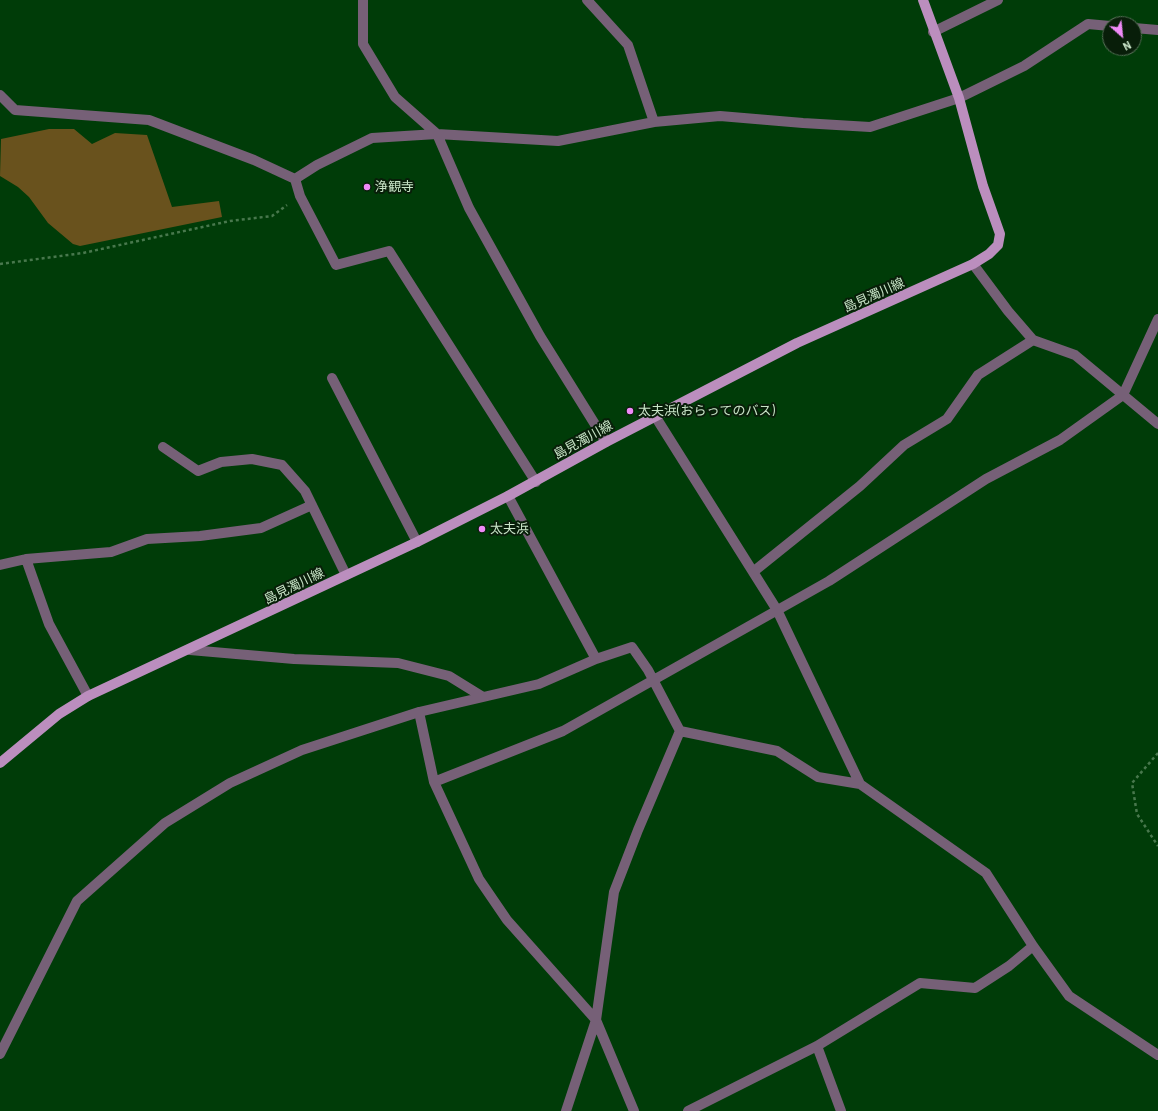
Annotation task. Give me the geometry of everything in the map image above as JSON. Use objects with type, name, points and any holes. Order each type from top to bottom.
[{"type":"main road","name":"島見濁川線","points":[[0,763],[59,714],[88,696],[190,650],[417,542],[536,482],[606,442],[797,343],[973,264],[990,254],[998,246],[1000,234],[983,186],[959,98],[933,32],[923,0]]},
{"type":"street","points":[[363,0],[362,44],[395,97],[437,134],[469,208],[536,329],[606,442]]},
{"type":"street","points":[[587,0],[628,45],[654,122]]},
{"type":"street","points":[[933,32],[998,0]]},
{"type":"street","points":[[295,179],[317,165],[372,138],[437,134],[558,141],[654,122],[720,116],[803,124],[870,127],[959,98],[1024,66],[1088,24],[1102,25]]},
{"type":"street","points":[[1142,29],[1158,30]]},
{"type":"street","points":[[0,95],[15,110],[149,120],[254,160],[295,179],[300,196],[336,265],[389,251],[536,482]]},
{"type":"street","points":[[973,264],[1032,340],[1075,355],[1158,424]]},
{"type":"street","points":[[434,782],[563,731],[829,581],[986,479],[1060,440],[1123,395],[1158,319]]},
{"type":"street","points":[[754,572],[860,486],[904,445],[947,419],[978,375],[1032,340]]},
{"type":"street","points":[[332,378],[417,542]]},
{"type":"street","points":[[655,416],[778,610],[860,784]]},
{"type":"street","points":[[163,447],[198,471],[221,462],[252,459],[282,465],[305,491],[346,575]]},
{"type":"street","points":[[508,496],[596,659]]},
{"type":"street","points":[[0,565],[26,559],[111,552],[147,539],[200,536],[261,528],[312,505]]},
{"type":"street","points":[[26,559],[49,624],[88,696]]},
{"type":"street","points":[[0,1054],[77,901],[165,822],[230,783],[302,750],[419,712],[539,684],[596,659],[632,647],[654,679],[680,731],[638,830],[614,892],[596,1020],[566,1111]]},
{"type":"street","points":[[190,650],[294,659],[398,663],[449,676],[483,697]]},
{"type":"street","points":[[419,712],[434,782],[479,879],[507,920],[596,1020],[634,1111]]},
{"type":"street","points":[[680,731],[777,751],[818,777],[860,784],[986,873],[1033,946],[1069,996],[1158,1055]]},
{"type":"street","points":[[688,1111],[818,1046],[920,983],[975,988],[1009,966],[1033,946]]},
{"type":"street","points":[[818,1046],[841,1111]]},
{"type":"path","points":[[0,264],[83,253],[230,221],[272,216],[300,196]]},
{"type":"path","points":[[1158,753],[1132,783],[1137,814],[1158,846]]},
{"type":"shaded area","points":[[49,129],[74,129],[92,144],[115,133],[147,135],[172,207],[219,201],[222,217],[80,246],[73,244],[48,223],[29,197],[18,187],[0,176],[1,139]]},
{"type":"place","name":"浄観寺","points":[[367,187]]},
{"type":"place","name":"太夫浜(おらってのバス)","points":[[630,411]]},
{"type":"place","name":"太夫浜","points":[[482,529]]}]
